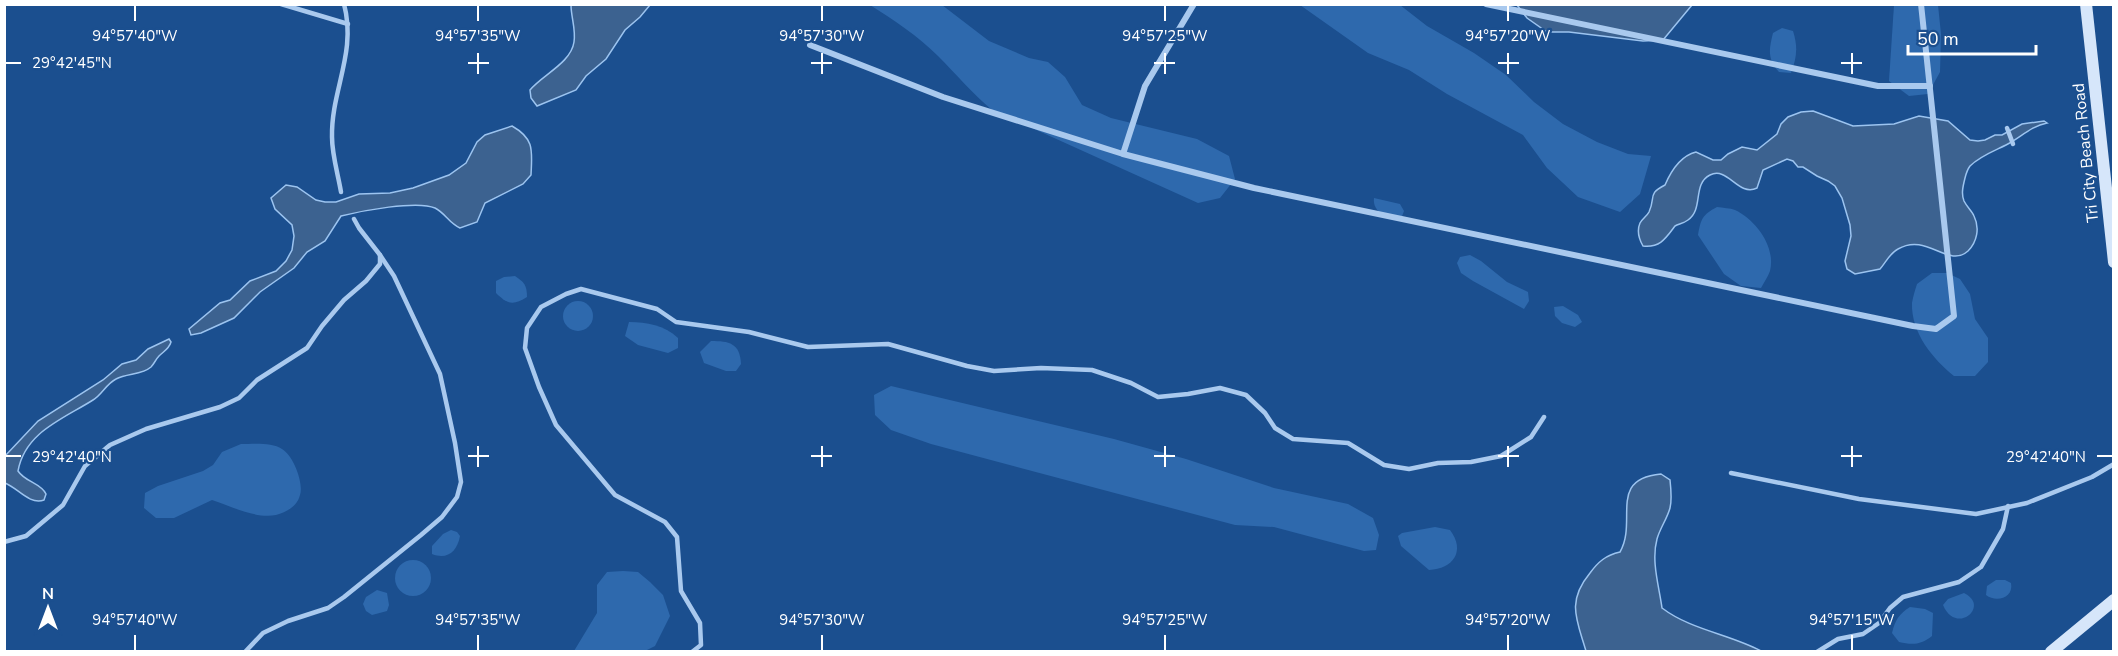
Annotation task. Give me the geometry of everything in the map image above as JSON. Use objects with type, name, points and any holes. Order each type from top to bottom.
[{"type":"street","points":[[1123,154],[1145,86],[1194,4]]},
{"type":"street","points":[[1486,4],[1878,86],[1930,86]]},
{"type":"street","points":[[810,45],[943,97],[1123,154],[1254,188],[1890,322],[1936,329],[1954,316],[1921,4]]},
{"type":"street","name":"Tri City Beach Road","points":[[2086,4],[2114,262]]},
{"type":"street","points":[[2051,651],[2114,600]]},
{"type":"lane","points":[[281,4],[348,24]]},
{"type":"lane","points":[[341,192],[332,137],[336,99],[348,51],[348,24],[344,4]]},
{"type":"lane","points":[[2007,128],[2013,144]]},
{"type":"lane","points":[[245,651],[263,633],[288,621],[328,608],[421,536],[442,517],[457,498],[461,482],[440,374],[394,276],[354,219]]},
{"type":"lane","points":[[4,542],[26,536],[63,505],[85,466],[110,445],[146,429],[220,407],[239,398],[257,380],[307,348],[344,300],[366,281],[380,264],[380,255]]},
{"type":"lane","points":[[692,651],[701,645],[700,623],[681,591],[676,537],[665,522],[615,495],[556,425],[525,348],[527,328],[541,307],[581,289],[657,309],[676,322],[749,332],[808,347],[888,344],[967,366],[994,371],[1041,368],[1092,370],[1131,383],[1158,397],[1220,388],[1246,395],[1265,412],[1275,428],[1293,439],[1348,443],[1384,465],[1409,469],[1438,463],[1471,462],[1501,456],[1530,437],[1544,417]]},
{"type":"lane","points":[[1731,473],[1859,499],[1976,514],[2027,503],[2092,477],[2114,464]]},
{"type":"lane","points":[[1817,651],[1838,639],[1863,634],[1879,623],[1890,608],[1903,597],[1959,582],[1981,567],[2003,529],[2008,506]]},
{"type":"shaded area","points":[[571,5],[650,5],[625,30],[606,59],[586,76],[576,90],[537,106],[531,98],[530,90],[562,62],[572,49],[574,32]]},
{"type":"shaded area","points":[[870,5],[942,5],[989,41],[1029,58],[1048,62],[1065,77],[1082,105],[1111,118],[1197,139],[1229,156],[1235,179],[1220,198],[1198,203],[992,110],[922,42],[897,22]]},
{"type":"shaded area","points":[[1300,5],[1400,5],[1427,26],[1474,53],[1506,75],[1534,102],[1563,124],[1597,142],[1628,154],[1651,156],[1640,194],[1620,212],[1578,197],[1547,168],[1523,135],[1447,94],[1409,70],[1368,53]]},
{"type":"shaded area","points":[[1517,5],[1692,5],[1663,40],[1643,41],[1569,32],[1547,32],[1527,18]]},
{"type":"shaded area","points":[[1894,5],[1938,5],[1941,34],[1940,72],[1928,94],[1909,96],[1889,81]]},
{"type":"shaded area","points":[[1782,28],[1793,31],[1795,37],[1795,62],[1791,73],[1779,72],[1771,58],[1773,33]]},
{"type":"shaded area","points":[[1813,111],[1853,126],[1894,124],[1919,116],[1948,121],[1970,140],[1978,141],[2002,135],[2022,124],[2044,121],[2047,123],[1974,162],[1969,168],[1963,196],[1974,216],[1977,230],[1971,247],[1960,255],[1953,256],[1928,247],[1909,245],[1893,253],[1880,269],[1855,274],[1847,269],[1845,261],[1851,236],[1850,225],[1842,198],[1835,186],[1787,159],[1763,170],[1757,188],[1750,190],[1722,174],[1710,175],[1701,184],[1693,215],[1675,226],[1658,244],[1643,246],[1639,226],[1649,212],[1654,194],[1665,185],[1673,169],[1685,157],[1696,152],[1713,160],[1721,160],[1742,147],[1757,150],[1777,134],[1781,124],[1788,117],[1801,112]]},
{"type":"shaded area","points":[[512,126],[525,136],[530,146],[531,175],[523,184],[485,203],[477,222],[460,228],[435,208],[416,205],[389,207],[341,216],[325,241],[307,252],[294,268],[260,292],[234,318],[201,333],[191,335],[189,329],[220,303],[230,300],[250,281],[276,271],[286,261],[292,250],[294,236],[292,225],[275,209],[271,198],[286,185],[297,187],[316,200],[325,202],[336,202],[359,194],[390,193],[413,188],[449,175],[466,163],[477,142],[485,135]]},
{"type":"shaded area","points":[[1374,198],[1400,204],[1404,211],[1401,219],[1391,218],[1378,211]]},
{"type":"shaded area","points":[[1717,207],[1733,209],[1743,215],[1763,235],[1771,262],[1770,271],[1761,288],[1741,286],[1724,274],[1698,235],[1703,218]]},
{"type":"shaded area","points":[[1470,255],[1507,282],[1528,292],[1529,301],[1524,309],[1461,273],[1457,263],[1460,257]]},
{"type":"shaded area","points":[[1932,273],[1947,273],[1960,279],[1970,294],[1975,319],[1988,338],[1988,362],[1975,376],[1954,376],[1938,362],[1919,335],[1915,325],[1912,301],[1917,284]]},
{"type":"shaded area","points":[[515,276],[524,284],[527,297],[514,303],[504,300],[496,293],[496,281],[504,277]]},
{"type":"shaded area","points":[[578,301],[584,302],[592,310],[592,322],[584,330],[578,331],[572,330],[564,322],[563,316],[564,310],[572,302]]},
{"type":"shaded area","points":[[1563,306],[1578,315],[1582,322],[1575,327],[1562,323],[1555,316],[1554,307]]},
{"type":"shaded area","points":[[629,322],[649,324],[667,330],[678,338],[678,348],[668,353],[638,345],[625,336]]},
{"type":"shaded area","points":[[169,339],[171,342],[169,346],[151,367],[113,381],[96,398],[47,428],[28,446],[18,471],[44,490],[46,494],[44,500],[28,498],[5,483],[5,456],[38,421],[103,380],[122,364],[136,360],[148,349]]},
{"type":"shaded area","points":[[711,341],[728,343],[736,347],[741,364],[736,371],[726,371],[704,363],[700,352]]},
{"type":"shaded area","points":[[891,386],[1114,439],[1186,459],[1274,488],[1348,504],[1373,518],[1379,535],[1376,550],[1364,551],[1274,527],[1235,525],[931,444],[891,430],[875,415],[874,395]]},
{"type":"shaded area","points":[[241,444],[273,445],[282,449],[290,457],[299,477],[301,490],[299,499],[291,508],[268,516],[243,511],[212,500],[174,518],[156,518],[144,508],[145,493],[158,486],[203,471],[213,465],[222,452]]},
{"type":"shaded area","points":[[1661,474],[1670,480],[1671,494],[1670,508],[1655,547],[1655,565],[1662,608],[1685,622],[1761,651],[1586,651],[1577,620],[1578,593],[1599,562],[1620,552],[1625,540],[1629,493],[1634,484],[1644,478]]},
{"type":"shaded area","points":[[1435,527],[1450,530],[1455,538],[1457,552],[1445,566],[1429,570],[1401,546],[1398,536],[1402,533]]},
{"type":"shaded area","points":[[451,530],[460,536],[454,550],[442,556],[432,554],[432,546],[443,534]]},
{"type":"shaded area","points":[[413,560],[426,565],[431,578],[426,591],[413,596],[400,591],[395,578],[400,565]]},
{"type":"shaded area","points":[[607,572],[638,572],[663,595],[670,616],[655,646],[645,651],[574,651],[597,613],[597,585]]},
{"type":"shaded area","points":[[1996,580],[2011,583],[2010,592],[2003,598],[1995,599],[1986,595],[1987,586]]},
{"type":"shaded area","points":[[377,590],[387,593],[389,605],[387,611],[372,615],[366,611],[363,604],[366,597]]},
{"type":"shaded area","points":[[1964,593],[1974,605],[1973,611],[1968,616],[1956,618],[1949,614],[1943,605],[1948,599]]},
{"type":"shaded area","points":[[1910,607],[1925,609],[1933,613],[1932,636],[1920,643],[1899,642],[1892,633],[1898,618]]}]
